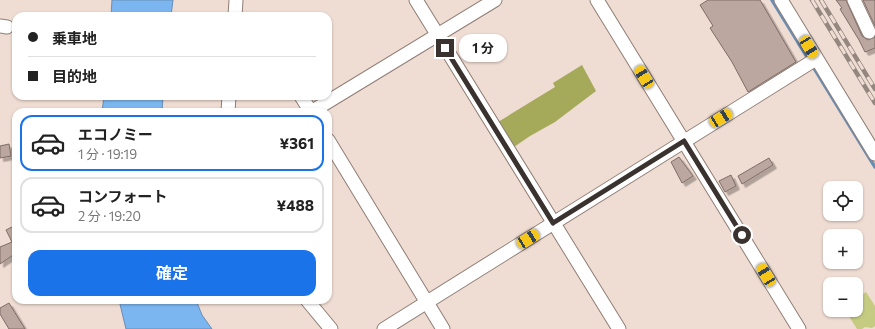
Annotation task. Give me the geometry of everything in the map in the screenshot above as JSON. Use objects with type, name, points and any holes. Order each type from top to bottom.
[{"type":"street","points":[[235,12],[236,0]]},
{"type":"street","points":[[416,0],[619,329]]},
{"type":"street","points":[[332,99],[495,0]]},
{"type":"street","points":[[596,0],[799,329]]},
{"type":"street","points":[[781,0],[812,62],[875,154]]},
{"type":"street","points":[[854,0],[869,32]]},
{"type":"street","points":[[384,329],[812,62]]},
{"type":"street","points":[[318,108],[331,100]]},
{"type":"street","points":[[332,147],[443,329]]},
{"type":"street","points":[[310,304],[331,329]]},
{"type":"green space","points":[[582,65],[596,91],[555,122],[514,147],[498,122],[555,87],[553,83]]},
{"type":"green space","points":[[866,292],[875,306],[875,326],[872,328],[865,327],[862,329],[857,329],[849,317],[863,317],[863,294]]},
{"type":"water","points":[[112,0],[173,0],[172,12],[111,12]]},
{"type":"water","points":[[104,100],[163,100],[162,108],[102,108]]},
{"type":"water","points":[[120,304],[198,304],[202,315],[212,329],[126,329]]},
{"type":"building","points":[[708,0],[760,0],[796,62],[748,92],[732,62],[710,28],[713,26],[700,5]]},
{"type":"building","points":[[836,0],[846,0],[862,36],[868,40],[875,37],[875,48],[865,52],[840,9],[842,8]]},
{"type":"building","points":[[863,0],[875,0],[875,26]]},
{"type":"building","points":[[9,144],[11,156],[0,158],[0,146]]},
{"type":"building","points":[[679,157],[693,176],[682,183],[671,162]]},
{"type":"building","points":[[769,158],[773,165],[742,184],[738,176]]},
{"type":"building","points":[[731,175],[736,186],[725,192],[719,181]]},
{"type":"building","points":[[12,227],[12,242],[6,230]]},
{"type":"building","points":[[12,242],[12,256],[0,264],[0,247]]},
{"type":"building","points":[[9,303],[25,329],[9,329],[0,314],[0,308]]},
{"type":"waterway","points":[[772,0],[875,167]]},
{"type":"railway","points":[[812,0],[875,103]]},
{"type":"railway","points":[[821,0],[875,89]]},
{"type":"route","points":[[445,48],[553,223],[684,141],[742,235]]}]
